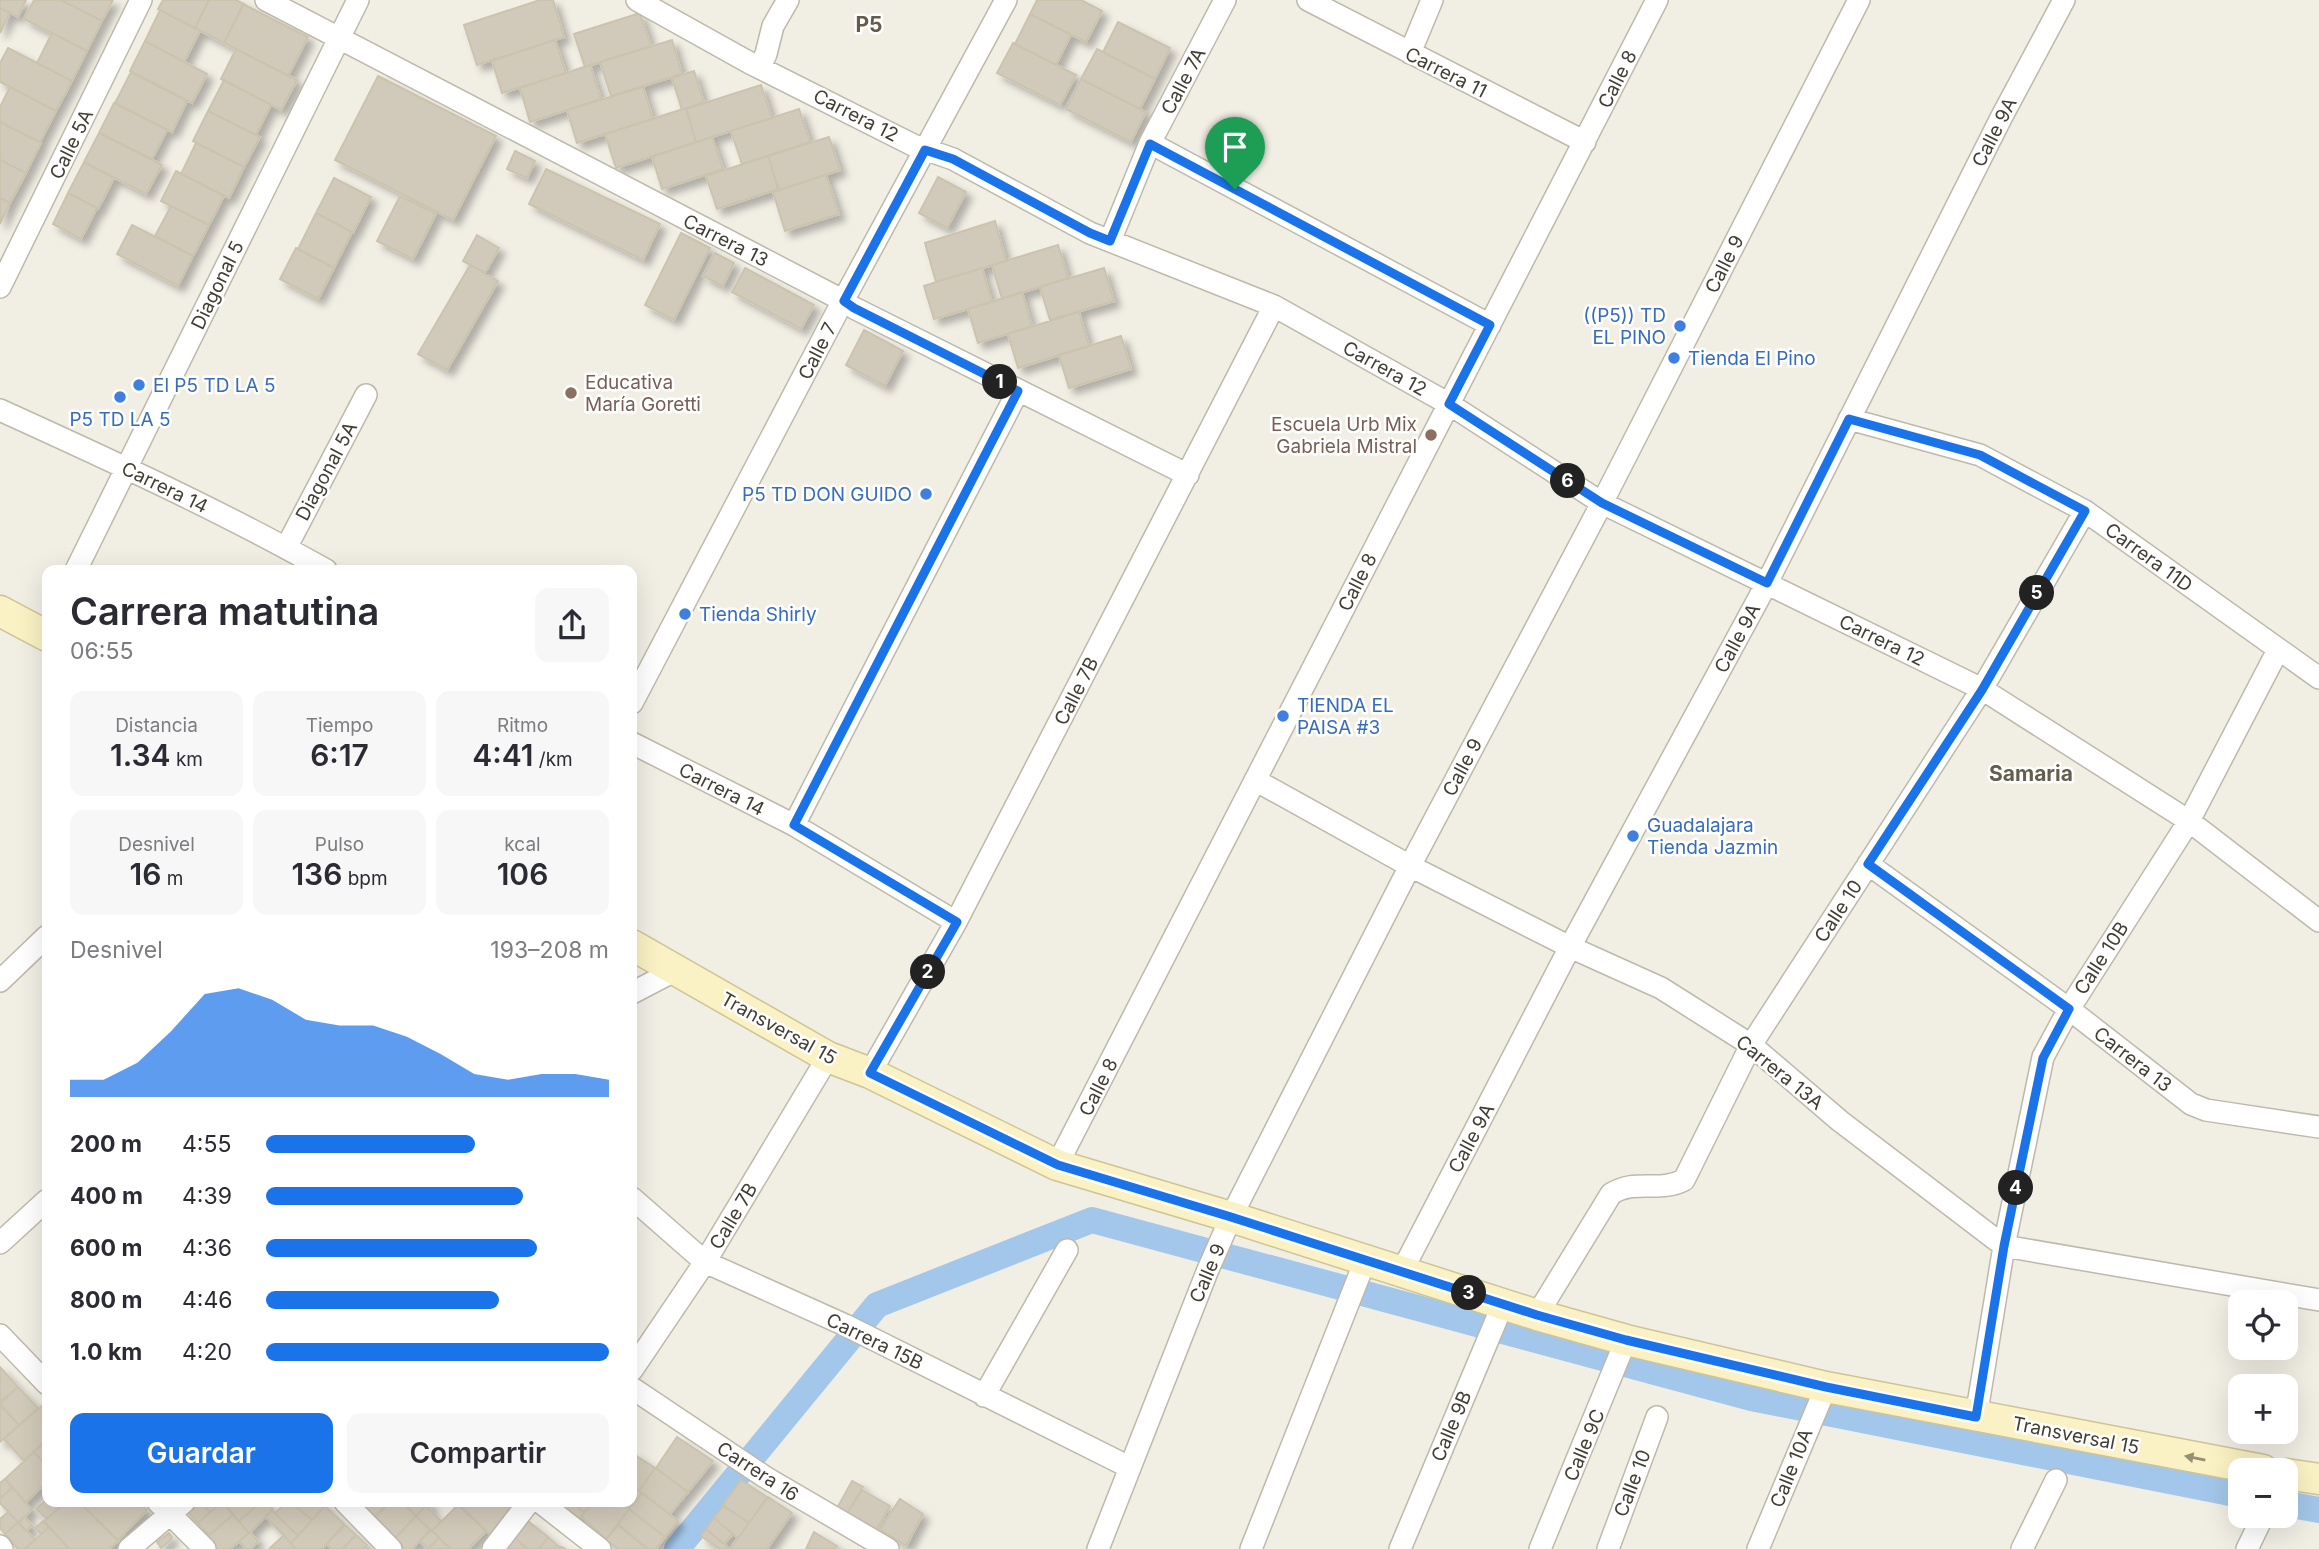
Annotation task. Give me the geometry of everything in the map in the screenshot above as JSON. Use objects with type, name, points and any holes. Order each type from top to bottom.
[{"type":"street","name":"Calle 5A","points":[[0,287],[141,0]]},
{"type":"street","name":"Carrera 13","points":[[266,0],[854,308],[1188,475]]},
{"type":"street","name":"Diagonal 5","points":[[78,565],[358,0]]},
{"type":"street","name":"Carrera 12","points":[[637,0],[760,67],[925,150],[953,159],[1090,233],[1274,306],[1449,404],[1602,503],[1982,690],[2189,821],[2319,920]]},
{"type":"street","points":[[760,67],[773,26],[788,0]]},
{"type":"street","name":"Calle 7","points":[[637,694],[1006,0]]},
{"type":"street","name":"Calle 7A","points":[[1110,241],[1150,144],[1226,0]]},
{"type":"street","name":"Carrera 11","points":[[1308,0],[1585,142]]},
{"type":"street","points":[[1409,53],[1432,0]]},
{"type":"street","name":"Calle 8","points":[[1058,1165],[1657,0]]},
{"type":"street","name":"Calle 9","points":[[1098,1549],[1227,1226],[1410,866],[1602,503],[1859,0]]},
{"type":"street","name":"Calle 9A","points":[[1402,1271],[1570,947],[1767,583],[2001,118],[2064,0]]},
{"type":"street","points":[[1150,144],[1490,325]]},
{"type":"street","name":"Calle 7B","points":[[870,1073],[957,922],[1274,306]]},
{"type":"street","points":[[794,825],[1018,391]]},
{"type":"street","name":"Diagonal 5A","points":[[286,548],[366,395]]},
{"type":"street","name":"Carrera 14","points":[[0,410],[127,468],[317,565]]},
{"type":"street","name":"Carrera 11D","points":[[1849,419],[1980,455],[2085,511],[2319,678]]},
{"type":"street","name":"Calle 10","points":[[1537,1315],[1611,1194],[1624,1186],[1673,1186],[1684,1181],[1751,1045],[1982,690],[2085,511]]},
{"type":"street","points":[[0,611],[42,630]]},
{"type":"street","name":"Calle 10B","points":[[1976,1417],[2004,1246],[2043,1058],[2069,1009],[2189,821],[2278,650]]},
{"type":"street","name":"Carrera 14","points":[[637,746],[794,825],[957,922]]},
{"type":"street","name":"Carrera 13A","points":[[1255,780],[1410,866],[1570,947],[1661,988],[1751,1045],[1840,1121],[2004,1246],[2319,1300]]},
{"type":"street","name":"Carrera 13","points":[[1868,864],[2069,1009],[2191,1104],[2206,1110],[2319,1127]]},
{"type":"street","points":[[0,981],[42,941]]},
{"type":"street","name":"Transversal 15","points":[[637,948],[828,1057],[870,1073],[1058,1165],[1227,1226],[1361,1270],[1402,1271],[1496,1319],[1537,1315],[1621,1355],[2228,1464]]},
{"type":"street","points":[[637,990],[676,970]]},
{"type":"street","name":"Calle 7B","points":[[637,1363],[705,1262],[828,1057]]},
{"type":"street","name":"Carrera 15B","points":[[637,1202],[705,1262],[866,1335],[1129,1466]]},
{"type":"street","points":[[0,1243],[42,1207]]},
{"type":"street","points":[[985,1396],[1067,1250]]},
{"type":"street","points":[[1251,1549],[1361,1270]]},
{"type":"street","name":"Calle 9B","points":[[1400,1549],[1496,1319]]},
{"type":"street","points":[[0,1335],[42,1379]]},
{"type":"street","name":"Calle 9C","points":[[1540,1549],[1621,1355]]},
{"type":"street","name":"Carrera 16","points":[[637,1391],[765,1477],[888,1549]]},
{"type":"street","name":"Calle 10A","points":[[1758,1549],[1823,1393]]},
{"type":"street","name":"Calle 10","points":[[1608,1549],[1657,1417]]},
{"type":"street","points":[[2298,1476],[2319,1479]]},
{"type":"street","points":[[2022,1549],[2056,1480]]},
{"type":"street","points":[[129,1549],[170,1507]]},
{"type":"street","points":[[172,1507],[205,1549]]},
{"type":"street","points":[[350,1507],[391,1549]]},
{"type":"street","points":[[493,1549],[525,1507]]},
{"type":"street","points":[[546,1507],[600,1549]]},
{"type":"street","points":[[2247,1549],[2257,1528]]},
{"type":"building","points":[[0,0],[26,0],[18,17],[0,8]]},
{"type":"building","points":[[34,0],[61,0],[102,21],[87,51],[24,19]]},
{"type":"building","points":[[61,0],[113,0],[102,21]]},
{"type":"building","points":[[163,0],[209,0],[195,28],[158,9]]},
{"type":"building","points":[[209,0],[236,0],[244,4],[224,43],[195,28]]},
{"type":"building","points":[[540,0],[553,0],[564,37],[477,65],[464,25]]},
{"type":"building","points":[[1037,0],[1081,0],[1102,11],[1086,42],[1030,14]]},
{"type":"building","points":[[243,4],[308,37],[288,76],[224,43]]},
{"type":"building","points":[[0,8],[10,13],[0,33]]},
{"type":"building","points":[[160,10],[200,31],[184,62],[145,41]]},
{"type":"building","points":[[640,13],[651,46],[585,67],[574,34]]},
{"type":"building","points":[[1030,14],[1071,35],[1056,65],[1015,44]]},
{"type":"building","points":[[1118,22],[1170,48],[1155,79],[1103,52]]},
{"type":"building","points":[[52,33],[87,51],[72,81],[37,63]]},
{"type":"building","points":[[555,40],[566,73],[502,93],[492,61]]},
{"type":"building","points":[[672,40],[682,74],[611,96],[600,62]]},
{"type":"building","points":[[145,41],[207,74],[192,103],[130,71]]},
{"type":"building","points":[[1013,43],[1076,75],[1060,105],[997,73]]},
{"type":"building","points":[[8,48],[72,81],[56,111],[0,82],[0,63]]},
{"type":"building","points":[[236,49],[297,80],[281,110],[221,79]]},
{"type":"building","points":[[1097,49],[1155,79],[1140,109],[1081,79]]},
{"type":"building","points":[[590,65],[601,99],[530,122],[520,88]]},
{"type":"building","points":[[694,71],[704,102],[682,110],[672,78]]},
{"type":"building","points":[[131,72],[187,101],[172,132],[115,103]]},
{"type":"building","points":[[378,76],[496,136],[453,220],[335,160]]},
{"type":"building","points":[[1081,79],[1146,112],[1131,142],[1066,109]]},
{"type":"building","points":[[224,80],[271,105],[256,135],[208,111]]},
{"type":"building","points":[[761,85],[772,118],[696,142],[686,109]]},
{"type":"building","points":[[10,87],[56,111],[40,142],[0,122],[0,107]]},
{"type":"building","points":[[643,87],[653,119],[577,143],[567,110]]},
{"type":"building","points":[[114,103],[167,130],[152,159],[99,133]]},
{"type":"building","points":[[686,108],[696,142],[616,168],[605,134]]},
{"type":"building","points":[[799,109],[810,142],[742,164],[731,131]]},
{"type":"building","points":[[208,111],[260,137],[244,167],[193,141]]},
{"type":"building","points":[[0,122],[41,143],[26,173],[0,160]]},
{"type":"building","points":[[99,133],[162,165],[146,194],[84,162]]},
{"type":"building","points":[[712,137],[723,169],[662,189],[652,157]]},
{"type":"building","points":[[829,137],[840,170],[779,190],[768,156]]},
{"type":"building","points":[[196,143],[244,167],[229,198],[181,174]]},
{"type":"building","points":[[515,151],[535,161],[527,178],[507,169]]},
{"type":"building","points":[[768,156],[778,189],[717,209],[706,176]]},
{"type":"building","points":[[0,160],[26,173],[10,203],[0,198]]},
{"type":"building","points":[[84,162],[114,178],[98,209],[68,193]]},
{"type":"building","points":[[546,169],[660,224],[643,260],[529,204]]},
{"type":"building","points":[[176,171],[224,196],[209,225],[161,201]]},
{"type":"building","points":[[826,175],[839,214],[785,231],[773,192]]},
{"type":"building","points":[[938,177],[966,192],[947,228],[919,213]]},
{"type":"building","points":[[334,178],[371,197],[353,233],[316,213]]},
{"type":"building","points":[[68,193],[97,208],[81,239],[53,224]]},
{"type":"building","points":[[400,196],[436,214],[413,259],[377,241]]},
{"type":"building","points":[[0,198],[10,203],[0,224]]},
{"type":"building","points":[[171,206],[209,225],[193,256],[155,236]]},
{"type":"building","points":[[316,213],[352,232],[334,268],[298,249]]},
{"type":"building","points":[[995,221],[1006,261],[936,282],[925,243]]},
{"type":"building","points":[[132,225],[193,256],[178,286],[117,254]]},
{"type":"building","points":[[681,233],[710,248],[674,320],[645,305]]},
{"type":"building","points":[[477,235],[499,248],[485,273],[463,261]]},
{"type":"building","points":[[1058,245],[1068,278],[1002,299],[992,265]]},
{"type":"building","points":[[296,248],[334,268],[318,299],[280,279]]},
{"type":"building","points":[[715,253],[734,263],[723,286],[703,276]]},
{"type":"building","points":[[470,265],[498,281],[447,370],[418,354]]},
{"type":"building","points":[[745,268],[814,305],[801,329],[732,292]]},
{"type":"building","points":[[982,268],[992,302],[934,319],[924,286]]},
{"type":"building","points":[[1104,268],[1114,301],[1050,320],[1040,287]]},
{"type":"building","points":[[1022,292],[1032,326],[978,343],[968,309]]},
{"type":"building","points":[[1079,312],[1089,346],[1018,368],[1008,334]]},
{"type":"building","points":[[864,330],[903,351],[885,386],[846,365]]},
{"type":"building","points":[[1121,336],[1131,369],[1069,388],[1059,355]]},
{"type":"building","points":[[0,1367],[18,1387],[0,1402]]},
{"type":"building","points":[[18,1387],[38,1408],[19,1425],[0,1404]]},
{"type":"building","points":[[0,1405],[19,1425],[0,1442]]},
{"type":"building","points":[[42,1406],[42,1444],[24,1461],[4,1439]]},
{"type":"building","points":[[677,1437],[713,1461],[688,1492],[656,1468]]},
{"type":"building","points":[[42,1445],[42,1461],[34,1452]]},
{"type":"building","points":[[34,1452],[42,1461],[42,1487],[26,1502],[5,1479]]},
{"type":"building","points":[[637,1456],[655,1468],[639,1491],[637,1489]]},
{"type":"building","points":[[655,1468],[688,1492],[670,1514],[639,1491]]},
{"type":"building","points":[[5,1479],[12,1487],[0,1499],[0,1483]]},
{"type":"building","points":[[741,1480],[767,1497],[749,1523],[723,1505]]},
{"type":"building","points":[[852,1481],[863,1487],[846,1515],[836,1510]]},
{"type":"building","points":[[12,1488],[32,1510],[18,1522],[0,1503],[0,1499]]},
{"type":"building","points":[[862,1490],[890,1506],[875,1532],[846,1515]]},
{"type":"building","points":[[642,1493],[678,1521],[665,1537],[629,1509],[637,1507],[637,1499]]},
{"type":"building","points":[[768,1497],[792,1513],[767,1549],[730,1549]]},
{"type":"building","points":[[900,1499],[923,1514],[906,1546],[880,1529]]},
{"type":"building","points":[[42,1504],[42,1507],[60,1507],[47,1519],[36,1509]]},
{"type":"building","points":[[723,1506],[749,1523],[738,1538],[714,1518]]},
{"type":"building","points":[[60,1507],[84,1507],[118,1541],[109,1549],[69,1549],[44,1521]]},
{"type":"building","points":[[84,1507],[144,1507],[147,1510],[118,1540]]},
{"type":"building","points":[[205,1507],[210,1512],[198,1523],[185,1509]]},
{"type":"building","points":[[216,1507],[226,1507],[233,1515],[209,1535],[198,1523]]},
{"type":"building","points":[[227,1507],[255,1507],[239,1521]]},
{"type":"building","points":[[255,1507],[273,1509],[249,1533],[239,1521]]},
{"type":"building","points":[[282,1507],[296,1507],[312,1520],[298,1536],[275,1513]]},
{"type":"building","points":[[297,1507],[323,1507],[312,1520]]},
{"type":"building","points":[[324,1507],[344,1524],[322,1549],[296,1549],[291,1543]]},
{"type":"building","points":[[361,1507],[385,1507],[370,1521]]},
{"type":"building","points":[[386,1507],[407,1507],[416,1516],[391,1542],[370,1521]]},
{"type":"building","points":[[407,1507],[424,1507],[416,1516]]},
{"type":"building","points":[[424,1507],[429,1507],[441,1521],[432,1531],[416,1516]]},
{"type":"building","points":[[456,1507],[460,1507],[486,1531],[468,1549],[451,1549],[432,1531]]},
{"type":"building","points":[[461,1507],[516,1507],[491,1535]]},
{"type":"building","points":[[569,1507],[577,1507],[584,1513],[578,1520],[566,1510]]},
{"type":"building","points":[[579,1507],[589,1507],[584,1513]]},
{"type":"building","points":[[589,1507],[629,1509],[606,1539],[581,1516]]},
{"type":"building","points":[[629,1509],[665,1537],[656,1549],[648,1549],[618,1524]]},
{"type":"building","points":[[272,1510],[298,1536],[291,1543],[266,1517]]},
{"type":"building","points":[[8,1512],[18,1522],[5,1534],[0,1528],[0,1519]]},
{"type":"building","points":[[233,1515],[249,1533],[230,1549],[216,1549],[206,1538]]},
{"type":"building","points":[[416,1516],[430,1530],[412,1549],[405,1549],[395,1539]]},
{"type":"building","points":[[25,1517],[32,1525],[26,1531],[18,1523]]},
{"type":"building","points":[[714,1518],[733,1534],[724,1544],[706,1529]]},
{"type":"building","points":[[43,1521],[49,1527],[41,1534],[35,1528]]},
{"type":"building","points":[[528,1521],[548,1537],[539,1549],[528,1549],[515,1538]]},
{"type":"building","points":[[18,1522],[35,1540],[24,1549],[18,1549],[5,1534]]},
{"type":"building","points":[[345,1525],[356,1535],[342,1549],[332,1549],[327,1544]]},
{"type":"building","points":[[618,1525],[647,1549],[618,1549],[606,1540]]},
{"type":"building","points":[[49,1527],[69,1549],[25,1549]]},
{"type":"building","points":[[706,1529],[730,1549],[720,1549],[701,1536]]},
{"type":"building","points":[[431,1530],[439,1537],[428,1549],[420,1541]]},
{"type":"building","points":[[250,1532],[258,1541],[251,1549],[246,1549],[239,1541]]},
{"type":"building","points":[[814,1532],[837,1546],[835,1549],[806,1549]]},
{"type":"building","points":[[169,1533],[171,1540],[161,1548],[157,1542]]},
{"type":"building","points":[[284,1535],[295,1549],[269,1549]]},
{"type":"building","points":[[356,1535],[367,1545],[363,1549],[343,1549]]},
{"type":"building","points":[[548,1537],[558,1546],[566,1549],[539,1549]]},
{"type":"building","points":[[439,1538],[450,1549],[428,1549]]},
{"type":"building","points":[[515,1538],[527,1549],[506,1549]]},
{"type":"waterway","points":[[677,1549],[877,1305],[1092,1220],[1751,1398],[2228,1493]]},
{"type":"waterway","points":[[2298,1506],[2319,1510]]},
{"type":"place","name":"((P5)) TD EL PINO","points":[[1680,326]]},
{"type":"place","name":"Tienda El Pino","points":[[1674,358]]},
{"type":"place","name":"El P5 TD LA 5","points":[[139,385]]},
{"type":"place","name":"Educativa María Goretti","points":[[571,393]]},
{"type":"place","name":"P5 TD LA 5","points":[[120,397]]},
{"type":"place","name":"Escuela Urb Mix Gabriela Mistral","points":[[1431,435]]},
{"type":"place","name":"P5 TD DON GUIDO","points":[[926,494]]},
{"type":"place","name":"Tienda Shirly","points":[[685,614]]},
{"type":"place","name":"TIENDA EL PAISA #3","points":[[1283,716]]},
{"type":"place","name":"Guadalajara Tienda Jazmin","points":[[1633,836]]},
{"type":"district","name":"P5","points":[[869,25]]},
{"type":"district","name":"Samaria","points":[[2031,774]]},
{"type":"route","points":[[1150,144],[1235,189],[1490,325],[1449,404],[1602,503],[1767,583],[1849,419],[1980,455],[2085,511],[1982,690],[1868,864],[2069,1009],[2043,1058],[2004,1246],[1976,1417],[1826,1387],[1626,1340],[1537,1315],[1058,1165],[870,1073],[957,922],[794,825],[1018,391],[844,301],[925,150],[953,159],[1090,233],[1110,241],[1150,144]]}]
